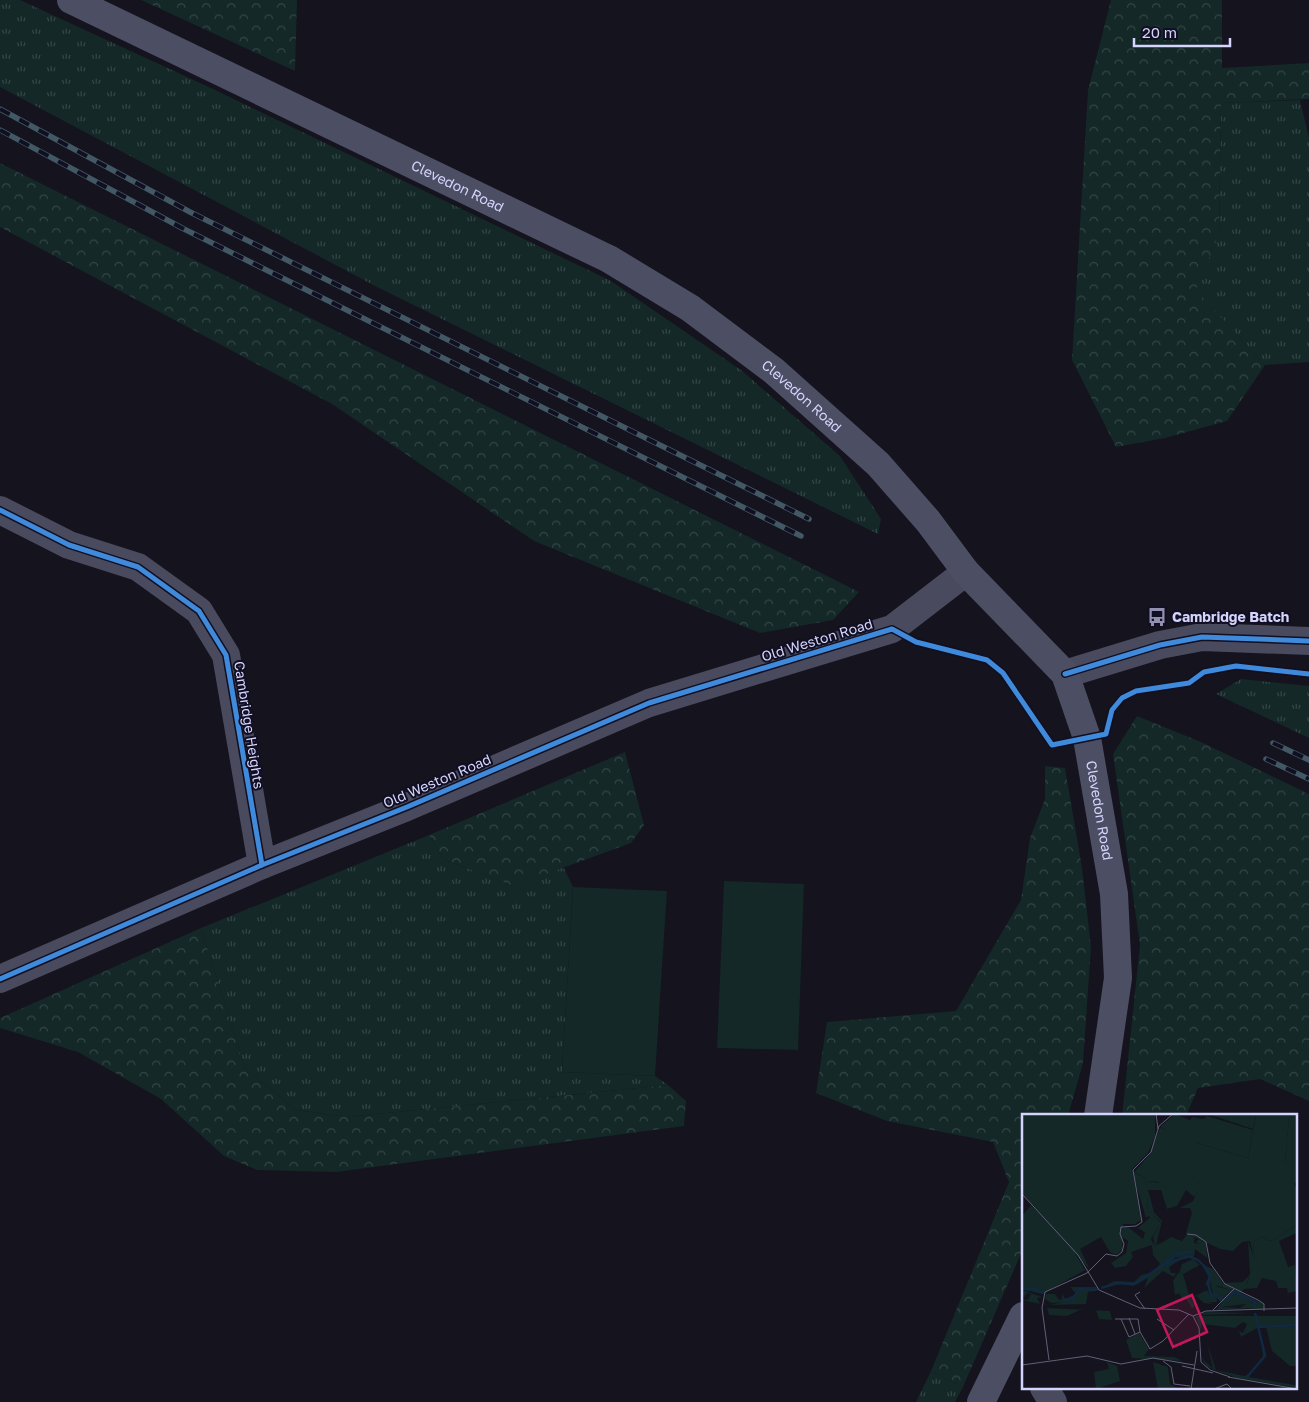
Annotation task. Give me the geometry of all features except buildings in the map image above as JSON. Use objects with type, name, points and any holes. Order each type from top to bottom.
[{"type":"main road","name":"Clevedon Road","points":[[71,0],[609,259],[690,308],[774,371],[878,464],[928,521],[966,572],[1065,674],[1087,738],[1114,894],[1118,978],[1098,1114]]},
{"type":"main road","points":[[981,1402],[1019,1337]]},
{"type":"street","name":"Cambridge Heights","points":[[0,510],[69,545],[138,567],[199,611],[226,655],[262,864]]},
{"type":"street","name":"Old Weston Road","points":[[0,979],[262,864],[407,807],[649,703],[892,630],[966,572]]},
{"type":"street","points":[[1065,674],[1160,645],[1202,637],[1309,641]]},
{"type":"street","points":[[1045,1390],[1053,1402]]},
{"type":"green space","points":[[0,0],[20,0],[211,88],[611,281],[741,370],[840,456],[881,519],[878,534],[377,287],[0,87]]},
{"type":"green space","points":[[141,0],[297,0],[295,71]]},
{"type":"green space","points":[[1111,0],[1222,0],[1222,68],[1309,63],[1309,99],[1221,103],[1219,234],[1196,290],[1265,365],[1227,421],[1165,438],[1116,447],[1072,360],[1088,90]]},
{"type":"green space","points":[[1300,100],[1309,138],[1309,362],[1265,365],[1195,290],[1219,234],[1221,103]]},
{"type":"green space","points":[[0,163],[859,592],[833,620],[760,633],[534,541],[332,404],[0,227]]},
{"type":"green space","points":[[1241,679],[1309,686],[1309,738],[1216,694]]},
{"type":"green space","points":[[1137,716],[1201,742],[1309,794],[1309,1101],[1260,1079],[1198,1088],[1187,1114],[1122,1114],[1140,945],[1113,754]]},
{"type":"green space","points":[[625,752],[644,825],[631,843],[513,886],[443,859],[429,835]]},
{"type":"green space","points":[[1045,766],[1065,768],[1082,868],[1091,947],[1083,1063],[1069,1114],[1022,1114],[1022,1251],[963,1387],[931,1371],[1009,1182],[993,1142],[887,1121],[816,1093],[827,1022],[956,1011],[1021,900],[1030,838],[1045,799]]},
{"type":"green space","points":[[429,835],[443,859],[513,886],[563,866],[573,887],[562,1072],[655,1076],[668,1085],[347,1117],[296,1110],[245,1068],[201,928]]},
{"type":"green space","points":[[724,881],[804,884],[798,1050],[717,1048]]},
{"type":"green space","points":[[573,887],[667,891],[655,1076],[562,1072]]},
{"type":"green space","points":[[201,928],[245,1068],[296,1110],[347,1117],[668,1085],[686,1101],[684,1126],[336,1172],[257,1170],[224,1156],[161,1099],[78,1052],[0,1028],[0,1018]]},
{"type":"green space","points":[[931,1371],[963,1387],[955,1402],[916,1402]]},
{"type":"railway","points":[[0,109],[190,212],[809,519]]},
{"type":"railway","points":[[0,130],[182,228],[801,536]]},
{"type":"railway","points":[[1273,743],[1309,760]]},
{"type":"railway","points":[[1266,759],[1309,779]]},
{"type":"cycle path","points":[[0,510],[69,545],[138,567],[199,611],[226,655],[262,865]]},
{"type":"cycle path","points":[[0,979],[262,865],[407,807],[649,703],[892,629],[916,642],[987,660],[1003,673],[1052,745],[1106,734],[1112,710],[1122,698],[1136,691],[1189,683],[1204,672],[1236,666],[1309,674]]},
{"type":"cycle path","points":[[1065,674],[1160,645],[1202,637],[1309,641]]},
{"type":"place","name":"Cambridge Batch","points":[[1157,617]]}]
